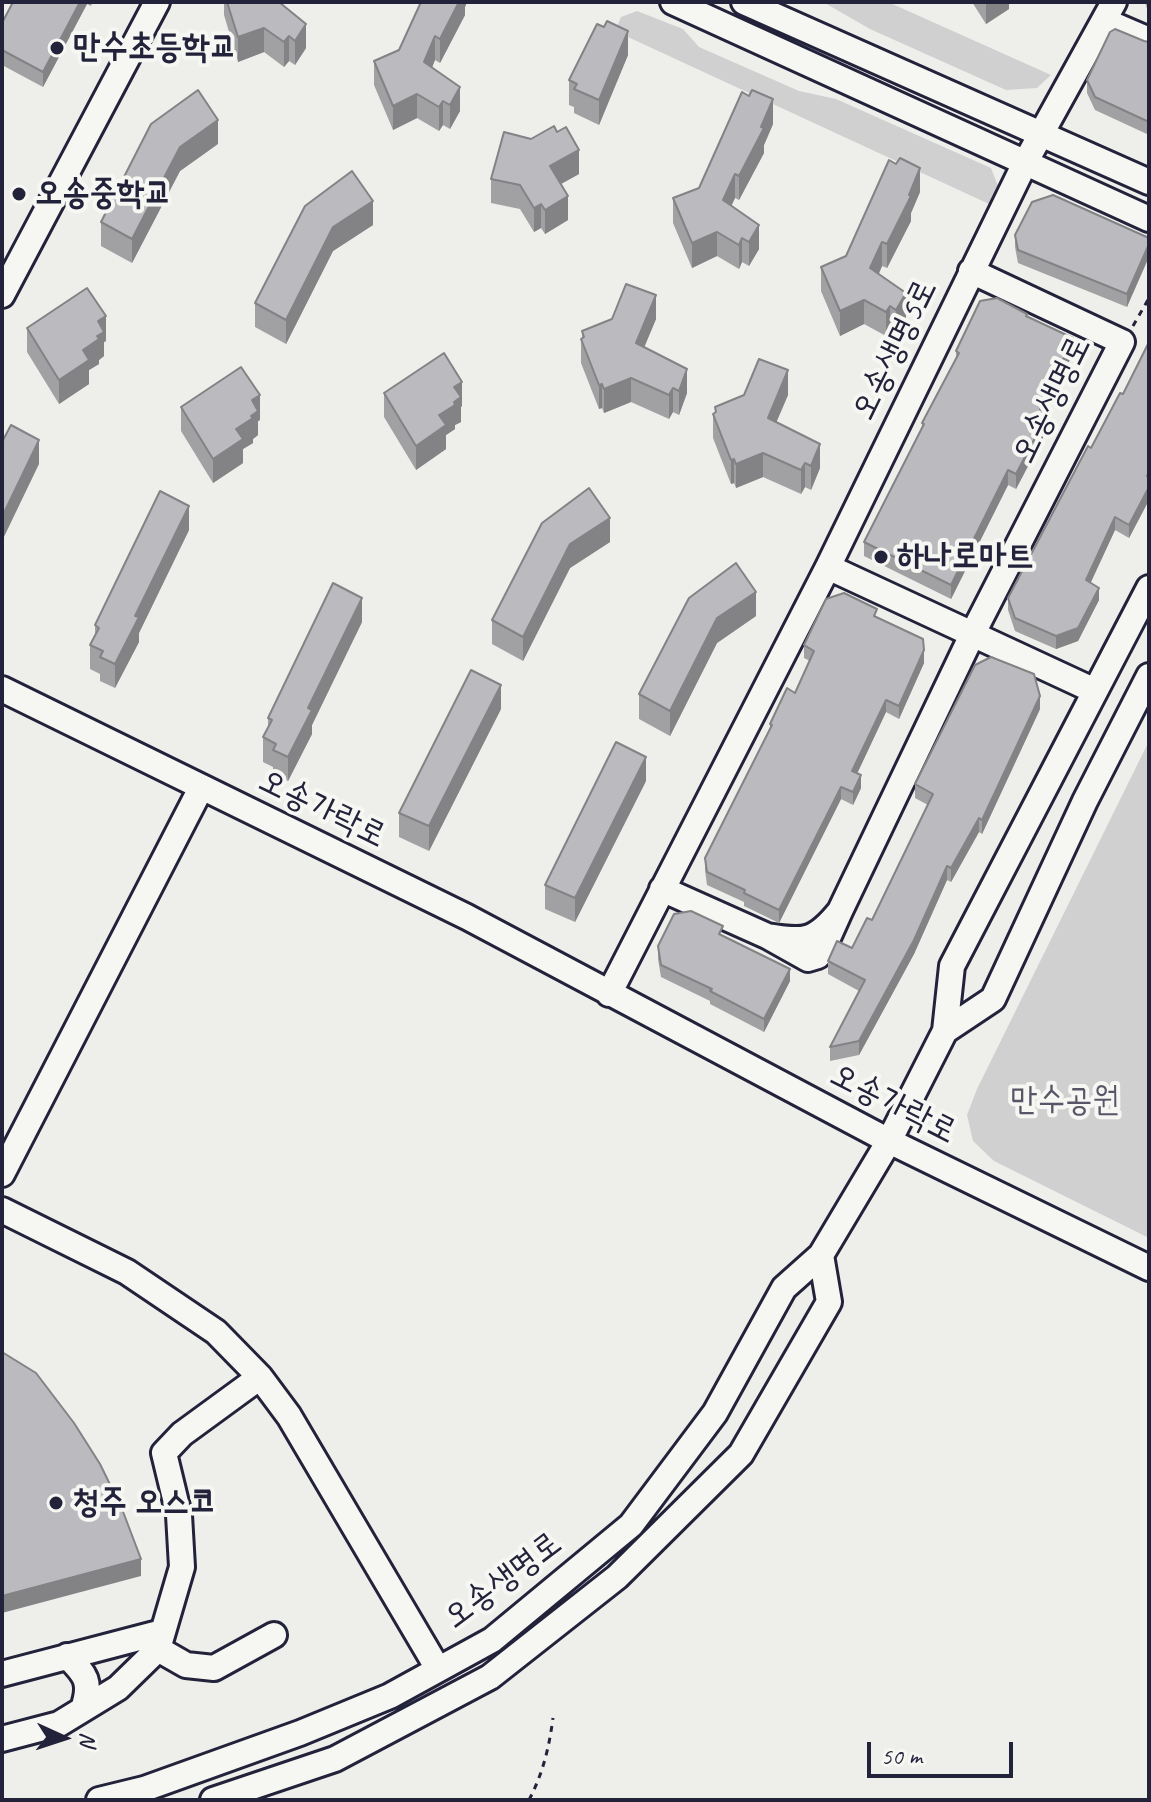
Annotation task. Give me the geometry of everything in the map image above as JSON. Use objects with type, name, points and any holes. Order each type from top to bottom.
[{"type":"street","points":[[2,295],[157,2]]},
{"type":"street","points":[[673,2],[1149,219]]},
{"type":"street","points":[[744,2],[1149,182]]},
{"type":"street","points":[[1109,11],[1149,40]]},
{"type":"street","name":"오송생명5로","points":[[828,567],[1039,135],[1109,11]]},
{"type":"street","name":"오송생명로","points":[[662,889],[767,936],[802,957],[813,959],[822,951],[972,635],[1122,342],[971,271]]},
{"type":"street","points":[[609,994],[828,567],[1095,691]]},
{"type":"street","name":"오송생명로","points":[[99,1800],[144,1789],[300,1733],[390,1696],[492,1640],[631,1525],[715,1413],[784,1288],[821,1255],[889,1141],[945,1031],[952,966],[1149,588]]},
{"type":"street","name":"오송생명로","points":[[945,1031],[993,999],[1085,801],[1149,676]]},
{"type":"street","name":"오송가락로","points":[[2,689],[467,917],[889,1141],[1149,1268]]},
{"type":"street","points":[[2,1174],[201,788]]},
{"type":"street","points":[[2,1210],[127,1272],[216,1332],[260,1377],[289,1416],[438,1669]]},
{"type":"street","name":"오송생명로","points":[[213,1800],[335,1759],[490,1677],[617,1577],[741,1454],[829,1302],[821,1255]]},
{"type":"street","points":[[2,1739],[59,1724],[118,1688],[160,1640],[182,1567],[179,1515],[164,1453],[182,1434],[260,1377]]},
{"type":"street","points":[[160,1640],[186,1665],[214,1668],[274,1635]]},
{"type":"street","points":[[2,1674],[67,1656],[160,1640]]},
{"type":"street","points":[[67,1656],[84,1673],[89,1692],[83,1709]]},
{"type":"path","points":[[1122,342],[1149,298]]},
{"type":"path","points":[[529,1800],[548,1753],[553,1718]]},
{"type":"green space","points":[[823,2],[888,2],[1051,75],[1037,88],[1006,90],[870,29]]},
{"type":"green space","points":[[637,11],[683,29],[699,47],[799,91],[836,99],[991,168],[998,186],[989,204],[615,31],[621,17]]},
{"type":"green space","name":"만수공원","points":[[1149,741],[1149,1238],[994,1161],[973,1141],[967,1115]]},
{"type":"building","points":[[13,2],[80,2],[43,72],[2,50],[2,23]]},
{"type":"building","points":[[227,2],[279,2],[306,24],[295,41],[289,36],[284,42],[264,28],[238,37]]},
{"type":"building","points":[[421,2],[459,2],[440,39],[435,36],[424,62],[460,87],[450,105],[443,101],[439,107],[417,94],[393,106],[374,61],[399,50]]},
{"type":"building","points":[[607,21],[628,31],[599,100],[574,89],[577,84],[569,80],[597,24],[604,27]]},
{"type":"building","points":[[1115,29],[1149,42],[1149,122],[1095,97],[1087,80],[1110,32]]},
{"type":"building","points":[[198,90],[218,120],[180,147],[132,239],[101,222],[151,124]]},
{"type":"building","points":[[752,90],[773,99],[761,127],[764,128],[739,176],[735,174],[723,200],[759,225],[749,242],[742,238],[739,245],[717,232],[692,243],[673,198],[699,188],[742,92],[749,96]]},
{"type":"building","points":[[554,126],[557,132],[566,127],[579,150],[550,166],[568,196],[545,210],[541,204],[534,208],[520,185],[491,179],[504,132],[531,139]]},
{"type":"building","points":[[900,158],[920,168],[911,196],[887,244],[882,242],[870,268],[906,293],[896,310],[890,306],[886,312],[864,300],[840,311],[821,267],[846,256],[889,160],[896,164]]},
{"type":"building","points":[[352,171],[373,201],[333,227],[286,320],[255,303],[305,206]]},
{"type":"building","points":[[1053,195],[1149,238],[1127,294],[1018,250],[1015,235],[1032,202]]},
{"type":"building","points":[[626,284],[656,295],[636,343],[687,369],[679,391],[673,388],[669,395],[631,378],[604,389],[602,384],[599,385],[581,339],[584,337],[582,331],[612,319]]},
{"type":"building","points":[[87,288],[106,316],[98,321],[104,332],[83,350],[89,360],[59,380],[27,328]]},
{"type":"building","points":[[997,298],[1026,316],[1073,338],[1040,409],[1048,413],[1016,474],[1008,470],[951,585],[864,542],[959,353],[956,351],[980,301]]},
{"type":"building","points":[[1149,342],[1149,487],[1129,525],[1115,517],[1086,580],[1099,588],[1078,628],[1056,636],[1015,618],[1008,598],[1088,446],[1091,448],[1120,393],[1123,394]]},
{"type":"building","points":[[444,353],[462,382],[454,387],[461,397],[439,415],[446,425],[416,446],[384,393]]},
{"type":"building","points":[[759,359],[788,370],[768,418],[820,444],[811,466],[805,463],[801,470],[763,453],[736,464],[734,459],[731,460],[713,414],[715,407],[744,395]]},
{"type":"building","points":[[241,367],[260,395],[252,400],[258,411],[236,429],[243,439],[213,459],[181,407]]},
{"type":"building","points":[[11,425],[39,440],[2,517],[2,442]]},
{"type":"building","points":[[589,488],[610,518],[570,544],[523,637],[492,620],[542,523]]},
{"type":"building","points":[[160,491],[189,506],[115,664],[100,657],[103,651],[90,645],[99,628],[95,625]]},
{"type":"building","points":[[736,563],[756,592],[717,618],[670,711],[639,694],[689,598]]},
{"type":"building","points":[[333,583],[362,598],[308,708],[312,710],[288,757],[273,750],[276,744],[263,737],[272,720],[268,718]]},
{"type":"building","points":[[844,593],[877,609],[874,616],[923,639],[924,650],[899,706],[886,700],[852,771],[861,775],[853,792],[841,787],[779,910],[707,872],[705,858],[772,725],[787,688],[795,693],[814,651],[804,645],[826,599]]},
{"type":"building","points":[[991,657],[1034,674],[1040,696],[982,820],[979,818],[951,868],[947,866],[914,940],[859,1041],[830,1047],[865,980],[828,961],[837,941],[852,948],[867,918],[872,920],[933,794],[915,784],[975,665]]},
{"type":"building","points":[[471,670],[501,685],[429,826],[399,813]]},
{"type":"building","points":[[616,742],[646,757],[575,898],[545,885]]},
{"type":"building","points":[[691,911],[723,926],[719,934],[790,969],[764,1019],[710,991],[712,989],[661,965],[658,946],[674,914]]},
{"type":"building","name":"청주 오스코","points":[[2,1352],[36,1373],[74,1423],[100,1464],[141,1559],[2,1596]]},
{"type":"place","name":"만수초등학교","points":[[57,48]]},
{"type":"place","name":"오송중학교","points":[[19,194]]},
{"type":"place","name":"하나로마트","points":[[881,557]]},
{"type":"place","name":"청주 오스코","points":[[56,1503]]}]
